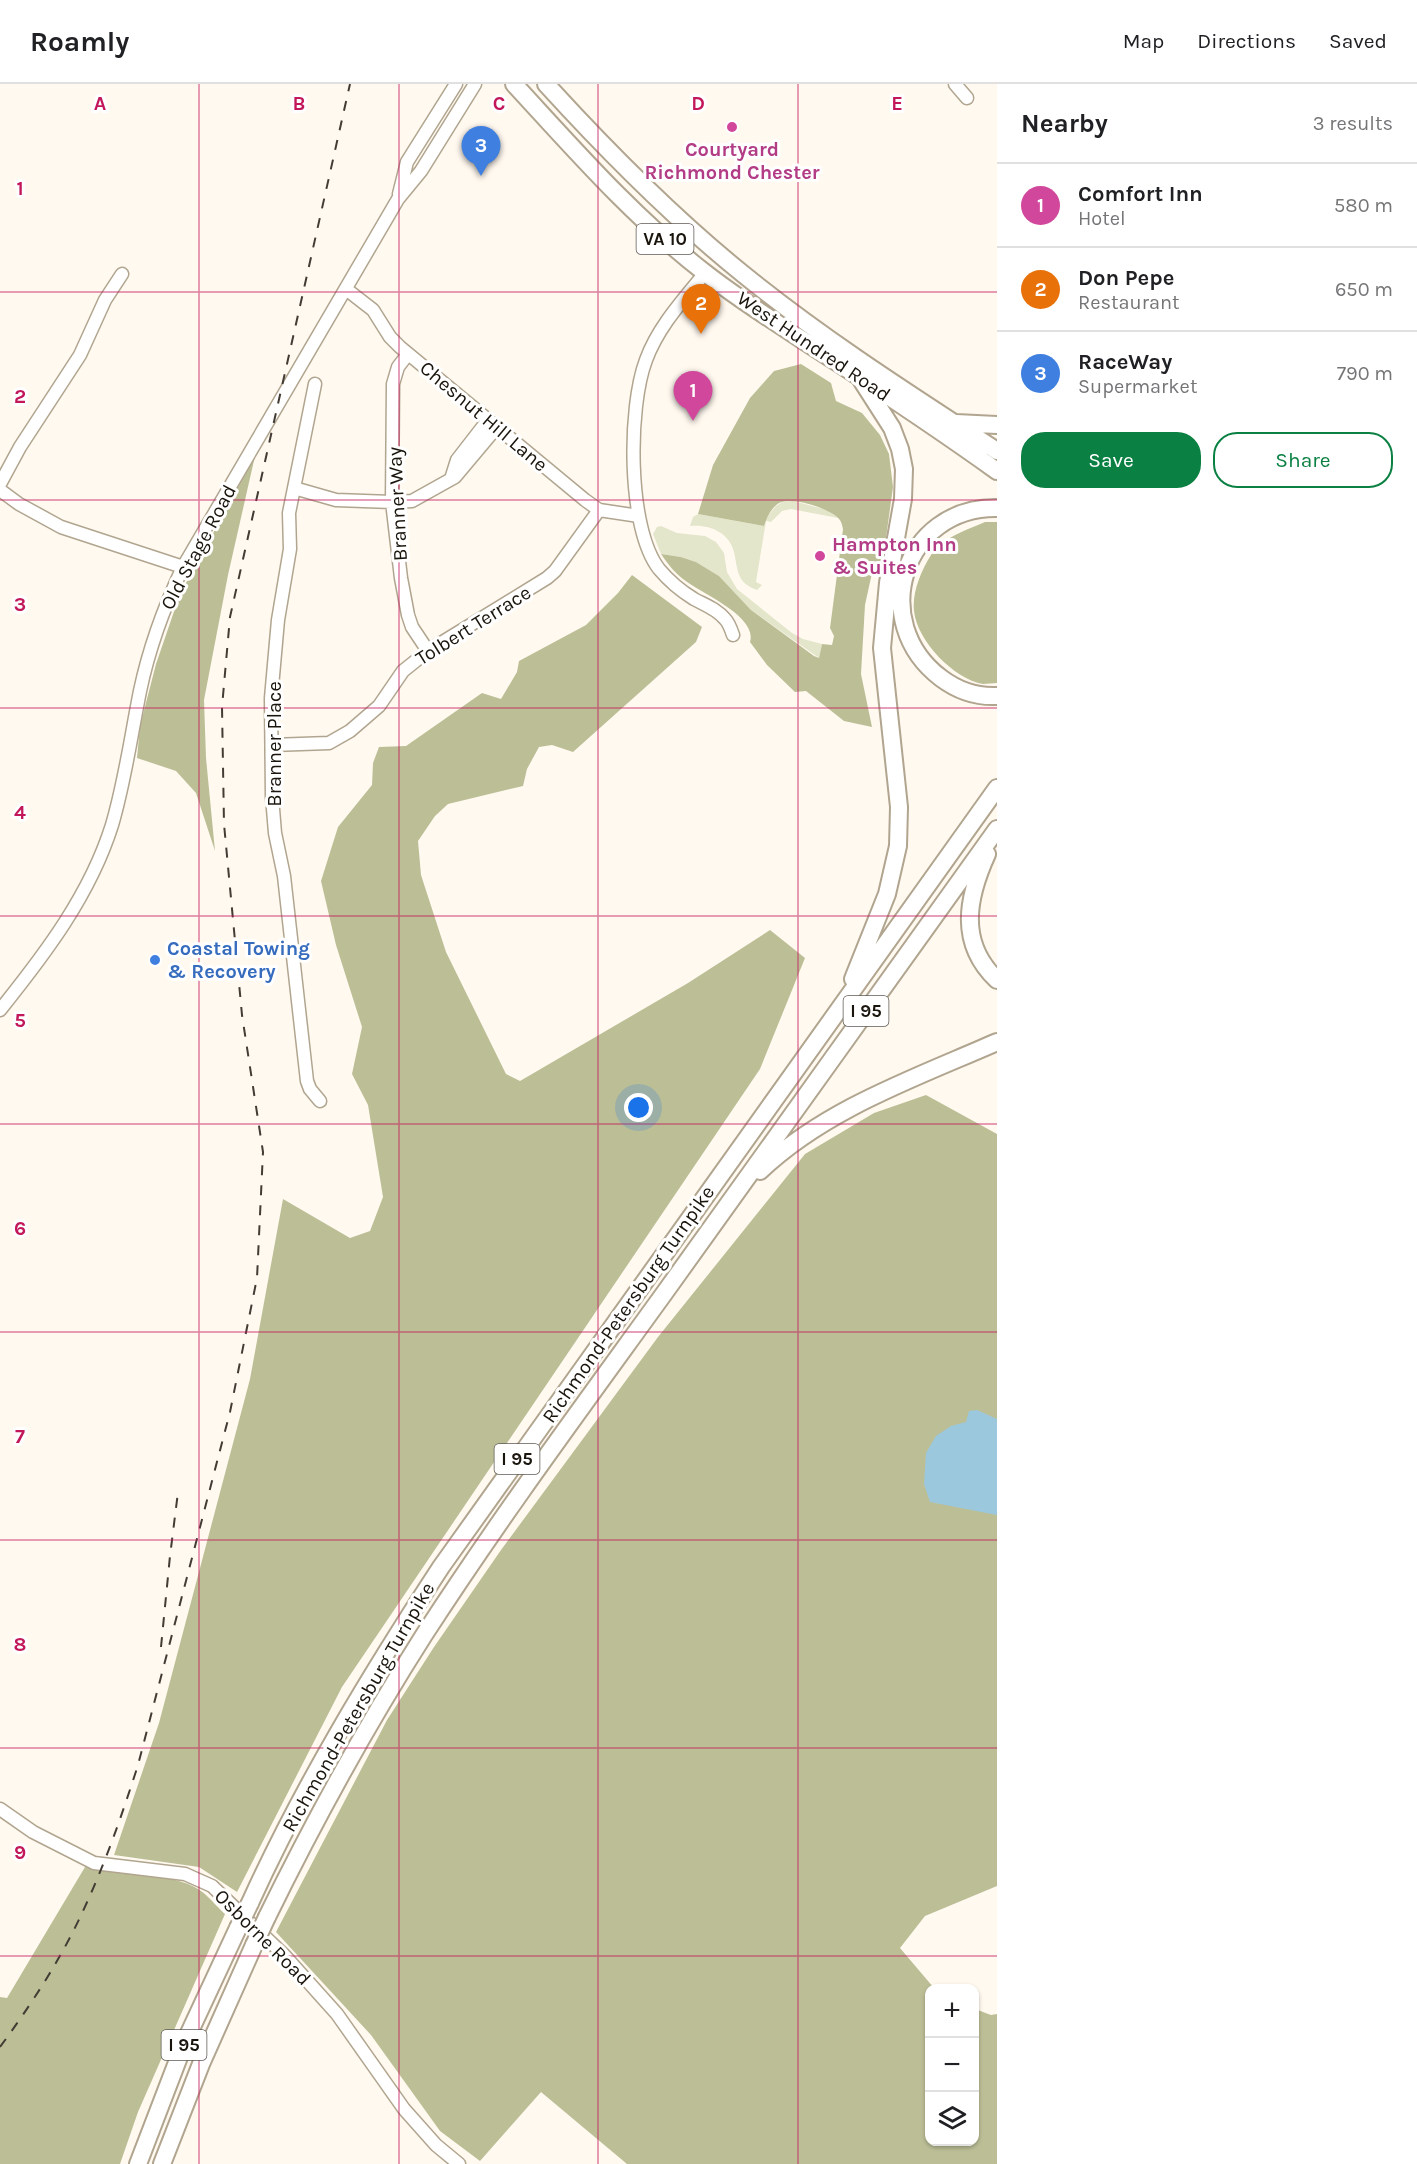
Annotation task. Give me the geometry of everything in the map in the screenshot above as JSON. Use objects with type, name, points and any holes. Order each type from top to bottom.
[{"type":"highway","name":"West Hundred Road","points":[[514,84],[601,179],[705,273],[778,326],[860,378],[997,471]]},
{"type":"highway","name":"West Hundred Road","points":[[546,84],[590,134],[639,183],[716,252],[819,332],[997,451]]},
{"type":"highway","points":[[680,251],[707,258],[716,252]]},
{"type":"highway","points":[[705,273],[711,269],[742,273]]},
{"type":"highway","points":[[849,995],[855,970],[887,894],[896,861],[899,822],[898,790],[882,648],[888,583],[903,499],[904,469],[892,428],[860,378]]},
{"type":"highway","points":[[954,423],[997,425]]},
{"type":"highway","points":[[997,508],[963,513],[942,524],[930,534],[907,567],[901,602],[902,616],[909,639],[920,657],[934,673],[951,685],[969,693],[997,696]]},
{"type":"highway","name":"Richmond-Petersburg Turnpike","points":[[138,2164],[184,2044],[295,1811],[402,1627],[441,1567],[997,788]]},
{"type":"highway","points":[[997,830],[976,879],[970,910],[970,925],[972,940],[980,961],[997,980]]},
{"type":"highway","name":"Richmond-Petersburg Turnpike","points":[[162,2164],[201,2064],[267,1917],[312,1827],[423,1636],[528,1482],[997,830]]},
{"type":"highway","points":[[735,1195],[790,1144],[820,1124],[884,1092],[997,1042]]},
{"type":"street","name":"Old Stage Road","points":[[398,199],[407,162],[456,84]]},
{"type":"street","name":"Old Stage Road","points":[[0,1010],[64,924],[87,885],[102,851],[121,792],[148,658],[169,596],[183,567],[398,199],[421,171],[475,84]]},
{"type":"street","points":[[955,84],[967,98]]},
{"type":"street","points":[[705,273],[662,329],[653,344],[640,377],[634,414],[633,439],[639,516],[644,538],[658,568],[681,590],[718,612],[727,621],[734,635]]},
{"type":"street","points":[[0,484],[20,447],[80,355],[105,300],[122,274]]},
{"type":"street","name":"Chesnut Hill Lane","points":[[346,288],[373,310],[390,337],[408,354],[585,500],[599,510],[639,516]]},
{"type":"street","name":"Branner Way","points":[[408,354],[398,367],[393,384],[392,502],[408,615],[412,627],[428,651]]},
{"type":"street","name":"Branner Place","points":[[315,384],[288,513],[290,549],[278,620],[271,698],[272,797],[275,833],[284,876],[307,1081],[310,1089],[320,1101]]},
{"type":"street","points":[[294,488],[336,500],[412,501],[451,480],[457,459],[493,424]]},
{"type":"street","points":[[0,490],[27,509],[61,527],[183,567]]},
{"type":"street","name":"Tolbert Terrace","points":[[273,745],[329,743],[350,732],[379,706],[403,671],[428,651],[555,571],[599,510]]},
{"type":"street","name":"Osborne Road","points":[[0,1809],[33,1832],[94,1863],[185,1874],[212,1886],[285,1956],[337,2014],[404,2109],[436,2145],[459,2164]]},
{"type":"green space","points":[[801,364],[831,383],[836,401],[862,413],[880,435],[889,454],[893,487],[882,567],[872,573],[865,605],[861,674],[872,727],[844,721],[806,691],[795,692],[767,665],[750,642],[750,632],[737,614],[683,579],[661,554],[696,562],[719,576],[751,610],[814,656],[819,658],[822,644],[832,645],[834,636],[830,628],[843,529],[838,518],[818,507],[792,501],[776,505],[764,526],[698,514],[713,465],[750,398],[774,371]]},
{"type":"green space","points":[[255,456],[228,575],[204,700],[206,758],[215,851],[196,793],[176,771],[137,758],[140,726],[156,664],[180,594]]},
{"type":"green space","points":[[790,500],[827,510],[838,518],[791,509],[782,511],[771,522],[766,521],[773,509],[780,503]]},
{"type":"green space","points":[[698,514],[764,526],[766,521],[756,582],[762,585],[757,590],[745,584],[739,575],[734,552],[723,534],[704,526],[690,526],[693,517]]},
{"type":"green space","points":[[985,522],[997,522],[997,683],[983,684],[960,675],[939,657],[922,634],[917,623],[914,604],[921,575],[936,549],[956,535]]},
{"type":"green space","points":[[661,526],[677,533],[705,536],[716,542],[724,553],[727,572],[737,589],[792,633],[803,639],[822,644],[819,658],[751,610],[719,576],[696,562],[661,554],[653,534],[657,527]]},
{"type":"green space","points":[[632,575],[702,627],[696,642],[573,752],[552,745],[539,747],[527,769],[523,786],[448,804],[435,816],[418,841],[421,875],[446,952],[506,1074],[520,1081],[688,983],[770,930],[805,958],[760,1069],[342,1687],[237,1892],[199,1867],[114,1855],[159,1723],[250,1379],[283,1199],[350,1238],[370,1231],[383,1197],[368,1105],[352,1074],[362,1027],[336,945],[321,881],[338,827],[372,785],[373,763],[379,747],[406,746],[482,693],[501,699],[517,672],[519,661],[586,625],[618,593]]},
{"type":"green space","points":[[926,1095],[997,1134],[997,1886],[925,1916],[900,1948],[931,1984],[925,1984],[925,2146],[979,2146],[979,2010],[991,2015],[997,2014],[997,2164],[627,2164],[541,2092],[480,2161],[440,2131],[371,2035],[276,1932],[387,1720],[501,1550],[658,1337],[805,1154],[874,1113]]},
{"type":"green space","points":[[85,1867],[160,1877],[188,1884],[202,1891],[225,1914],[138,2112],[120,2164],[0,2164],[0,1997],[7,1998]]},
{"type":"water","points":[[977,1410],[997,1419],[997,1515],[930,1502],[924,1484],[926,1453],[936,1436],[951,1426],[966,1422],[969,1411]]},
{"type":"railway","points":[[0,2047],[23,2015],[65,1947],[99,1875],[126,1802],[138,1765],[230,1412],[257,1278],[263,1152],[242,1015],[224,824],[222,707],[230,617],[350,84]]},
{"type":"railway","points":[[161,1647],[178,1492]]},
{"type":"place","name":"Courtyard Richmond Chester","points":[[732,127]]},
{"type":"place","name":"RaceWay","points":[[481,176]]},
{"type":"place","name":"Don Pepe","points":[[701,334]]},
{"type":"place","name":"Comfort Inn","points":[[693,421]]},
{"type":"place","name":"Hampton Inn & Suites","points":[[820,556]]},
{"type":"place","name":"Coastal Towing & Recovery","points":[[155,960]]}]
